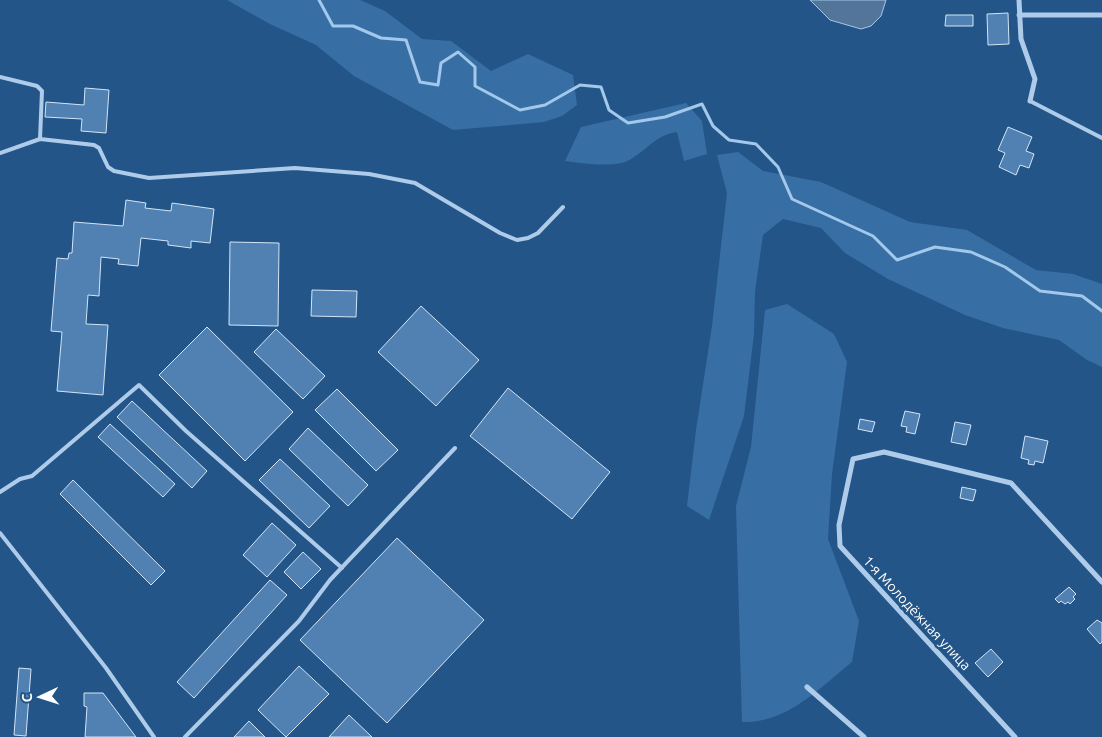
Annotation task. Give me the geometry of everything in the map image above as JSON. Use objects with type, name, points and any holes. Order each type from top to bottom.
[{"type":"street","points":[[1019,0],[1021,39],[1035,79],[1030,101]]},
{"type":"street","points":[[1019,15],[1102,15]]},
{"type":"street","name":"1-я Молодёжная улица","points":[[1014,737],[840,546],[839,525],[844,492],[853,459],[884,452],[1011,483],[1102,582]]},
{"type":"street","points":[[807,686],[864,737]]},
{"type":"lane","points":[[0,77],[37,86],[42,91],[40,139]]},
{"type":"lane","points":[[1030,101],[1102,138]]},
{"type":"lane","points":[[0,153],[40,139],[94,145],[99,148],[108,167],[114,171],[140,177],[295,168],[331,169],[378,176],[415,184],[500,233],[517,240],[528,238],[538,233],[563,207]]},
{"type":"lane","points":[[0,492],[20,479],[32,476],[139,385],[186,431],[342,568]]},
{"type":"lane","points":[[185,737],[299,621],[342,568],[455,448]]},
{"type":"lane","points":[[0,533],[106,668],[154,737]]},
{"type":"shaded area","points":[[227,0],[360,0],[385,11],[422,39],[451,41],[491,71],[528,54],[573,75],[577,105],[562,116],[544,122],[453,130],[354,76],[316,45],[270,24]]},
{"type":"shaded area","points":[[810,0],[886,0],[881,16],[871,26],[861,29],[830,20]]},
{"type":"shaded area","points":[[686,103],[702,121],[707,154],[684,161],[677,132],[663,136],[625,162],[608,165],[565,161],[581,127]]},
{"type":"shaded area","points":[[738,152],[763,171],[821,182],[910,222],[967,230],[1036,270],[1073,274],[1102,284],[1102,367],[1087,360],[1059,340],[1003,328],[965,315],[888,279],[845,253],[821,228],[783,219],[763,235],[755,291],[754,334],[744,416],[709,520],[687,506],[696,430],[712,326],[727,193],[717,155]]},
{"type":"shaded area","points":[[787,304],[834,334],[847,362],[832,474],[828,539],[859,621],[852,662],[814,693],[788,711],[759,721],[742,722],[736,506],[751,447],[765,310]]},
{"type":"building","points":[[1008,13],[1009,44],[988,45],[987,14]]},
{"type":"building","points":[[946,15],[973,15],[973,26],[945,26]]},
{"type":"building","points":[[85,88],[109,90],[106,133],[81,131],[82,119],[45,117],[46,102],[84,105]]},
{"type":"building","points":[[1008,127],[1032,137],[1026,151],[1034,154],[1029,168],[1020,165],[1016,175],[999,167],[1005,153],[998,150]]},
{"type":"building","points":[[126,200],[146,203],[145,208],[171,211],[172,203],[214,209],[210,243],[191,241],[191,248],[168,245],[168,241],[141,238],[138,266],[118,264],[119,259],[101,257],[99,296],[88,295],[86,324],[108,325],[103,395],[57,391],[62,332],[51,331],[57,258],[68,259],[69,253],[72,253],[74,222],[123,226]]},
{"type":"building","points":[[230,242],[279,243],[278,326],[229,325]]},
{"type":"building","points":[[312,290],[357,291],[356,317],[311,316]]},
{"type":"building","points":[[421,306],[479,360],[436,406],[378,352]]},
{"type":"building","points":[[207,327],[293,412],[245,461],[159,375]]},
{"type":"building","points":[[276,329],[325,376],[303,399],[254,352]]},
{"type":"building","points":[[508,388],[610,472],[572,519],[470,436]]},
{"type":"building","points":[[337,389],[398,450],[376,471],[315,410]]},
{"type":"building","points":[[132,401],[207,471],[192,488],[117,417]]},
{"type":"building","points":[[905,411],[920,414],[915,434],[906,432],[907,427],[901,426]]},
{"type":"building","points":[[860,419],[875,422],[872,432],[858,429]]},
{"type":"building","points":[[955,422],[971,425],[966,445],[951,442]]},
{"type":"building","points":[[110,424],[175,484],[163,497],[98,437]]},
{"type":"building","points":[[308,428],[368,485],[348,506],[289,449]]},
{"type":"building","points":[[1025,436],[1048,441],[1043,463],[1035,461],[1034,465],[1028,464],[1029,460],[1021,458]]},
{"type":"building","points":[[280,459],[330,506],[309,528],[259,480]]},
{"type":"building","points":[[73,480],[165,571],[151,585],[60,494]]},
{"type":"building","points":[[962,487],[976,490],[973,501],[960,498]]},
{"type":"building","points":[[272,523],[296,545],[267,577],[243,555]]},
{"type":"building","points":[[397,538],[484,620],[387,723],[300,640]]},
{"type":"building","points":[[303,552],[321,569],[301,589],[284,572]]},
{"type":"building","points":[[270,580],[287,595],[194,698],[177,682]]},
{"type":"building","points":[[1069,587],[1076,594],[1073,597],[1075,599],[1070,604],[1068,602],[1065,604],[1061,601],[1059,603],[1055,599]]},
{"type":"building","points":[[1097,620],[1102,623],[1102,642],[1100,644],[1087,629]]},
{"type":"building","points":[[991,649],[1003,662],[988,677],[975,663]]},
{"type":"building","points":[[299,666],[329,694],[286,737],[258,710]]},
{"type":"building","points":[[19,668],[31,669],[26,736],[14,735]]},
{"type":"building","points":[[84,693],[103,693],[136,737],[85,737],[87,707],[84,706]]},
{"type":"building","points":[[349,715],[372,737],[329,737]]},
{"type":"building","points":[[249,721],[265,737],[234,737]]},
{"type":"waterway","points":[[319,0],[333,26],[353,26],[381,38],[406,40],[420,82],[438,85],[441,63],[458,52],[475,67],[475,86],[520,110],[545,105],[580,85],[601,87],[609,110],[628,123],[665,117],[702,104],[713,126],[729,140],[756,144],[778,167],[792,199],[873,236],[897,260],[935,247],[971,252],[1005,267],[1040,291],[1082,296],[1102,311]]}]
